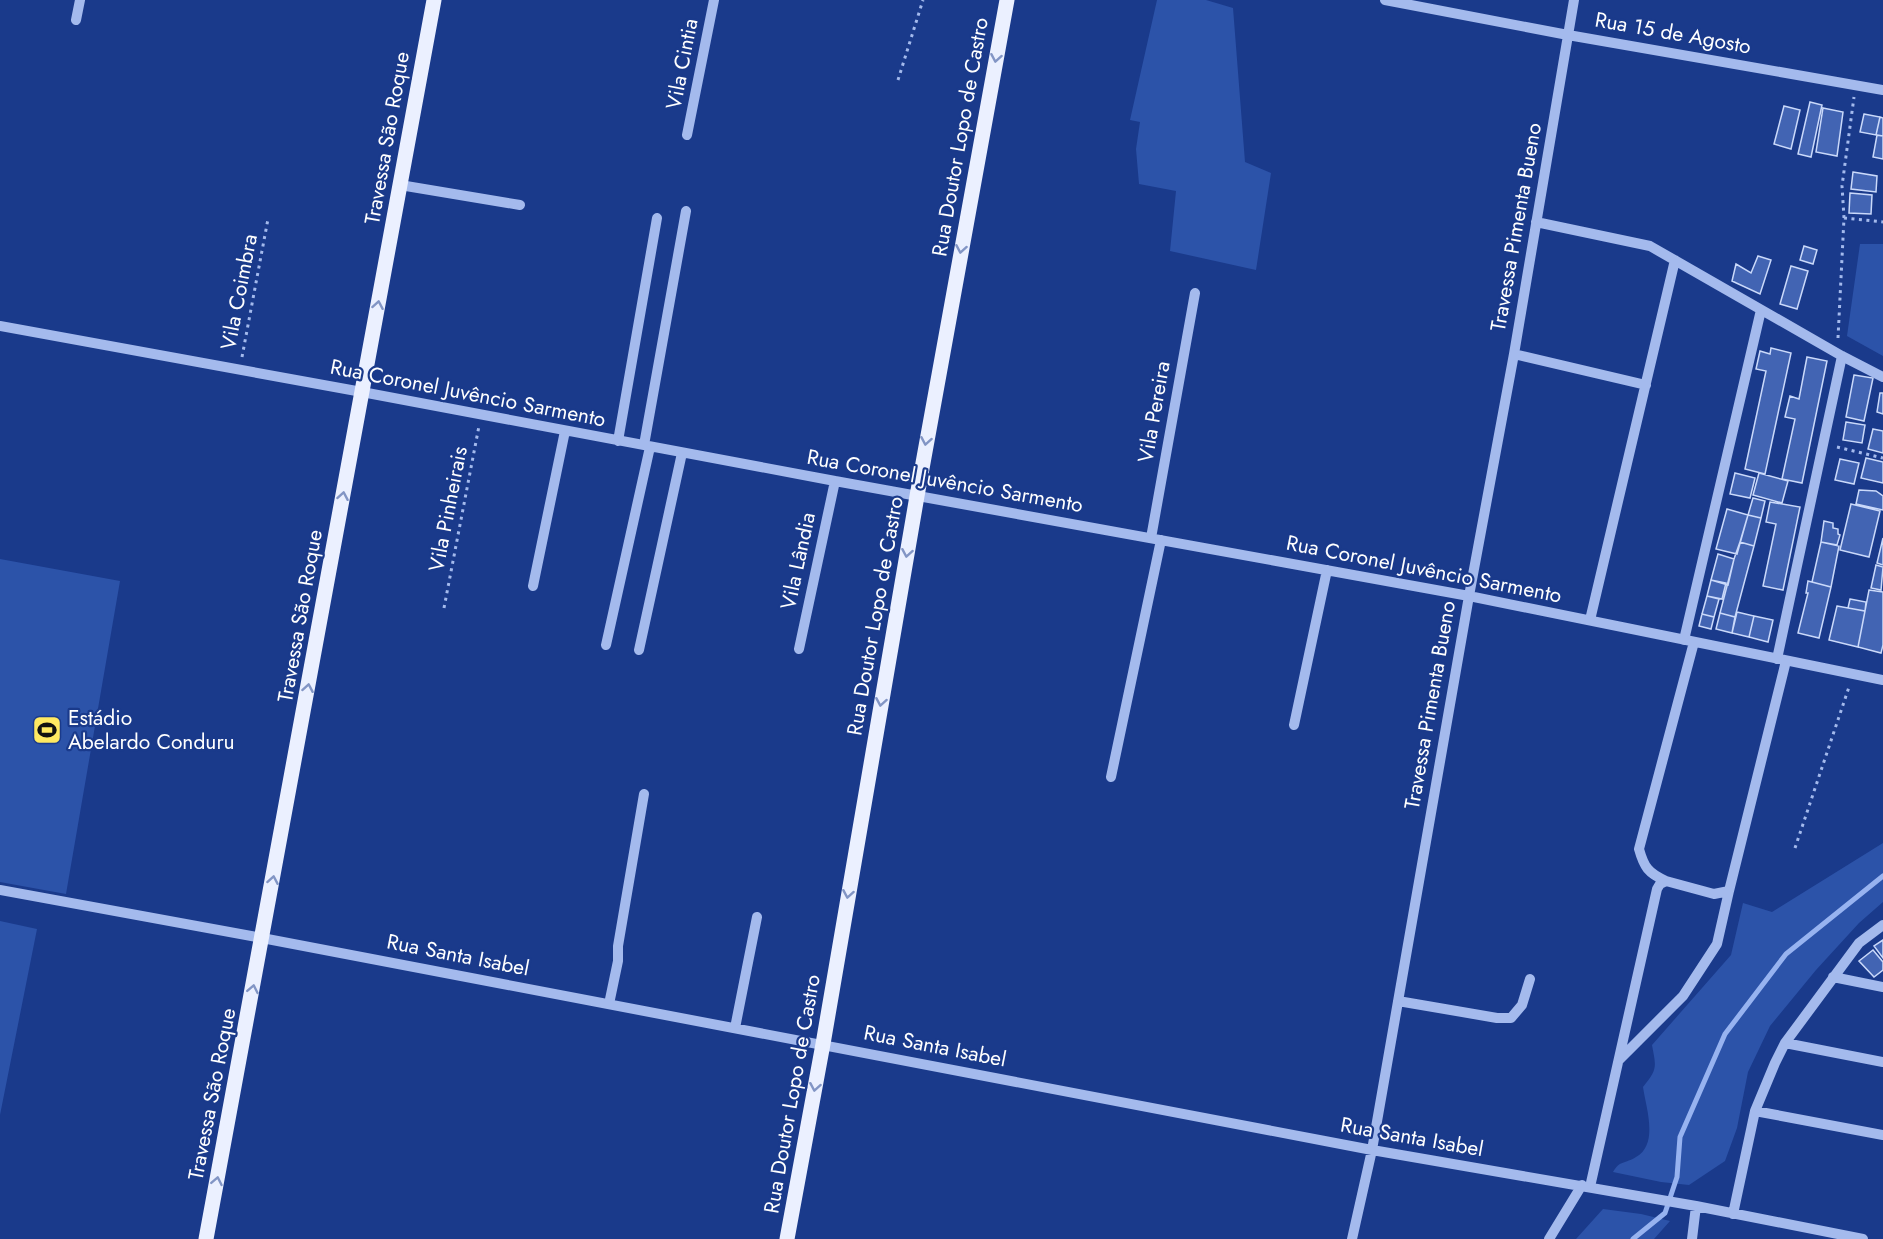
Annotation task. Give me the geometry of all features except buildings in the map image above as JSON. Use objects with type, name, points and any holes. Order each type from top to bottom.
[{"type":"main road","name":"Travessa São Roque","points":[[206,1239],[434,0]]},
{"type":"main road","name":"Rua Doutor Lopo de Castro","points":[[788,1239],[916,496],[1007,0]]},
{"type":"street","points":[[76,20],[80,0]]},
{"type":"street","name":"Vila Cintia","points":[[687,135],[714,0]]},
{"type":"street","name":"Rua 15 de Agosto","points":[[1385,0],[1568,35],[1883,90]]},
{"type":"street","name":"Travessa Pimenta Bueno","points":[[1352,1239],[1372,1150],[1468,596],[1514,354],[1574,0]]},
{"type":"street","points":[[400,184],[520,205]]},
{"type":"street","points":[[606,645],[647,446],[686,211]]},
{"type":"street","points":[[618,441],[657,218]]},
{"type":"street","points":[[1536,222],[1635,241],[1650,246],[1883,377]]},
{"type":"street","points":[[1590,620],[1675,260]]},
{"type":"street","name":"Vila Pereira","points":[[1112,777],[1156,539],[1195,293]]},
{"type":"street","points":[[1729,891],[1714,894],[1657,877],[1644,865],[1639,849],[1689,641],[1761,310]]},
{"type":"street","name":"Rua Coronel Juvêncio Sarmento","points":[[0,326],[1468,596],[1883,680]]},
{"type":"street","points":[[1619,1060],[1683,996],[1717,944],[1781,660],[1840,351]]},
{"type":"street","points":[[1514,354],[1646,385]]},
{"type":"street","points":[[533,586],[565,431]]},
{"type":"street","points":[[639,650],[682,453]]},
{"type":"street","name":"Vila Lândia","points":[[800,649],[835,481]]},
{"type":"street","points":[[1294,725],[1327,570]]},
{"type":"street","points":[[609,1004],[618,961],[618,946],[644,794]]},
{"type":"street","points":[[1549,1239],[1586,1186],[1619,1060],[1655,898],[1660,885],[1666,881]]},
{"type":"street","name":"Rua Santa Isabel","points":[[0,890],[823,1044],[1372,1150],[1658,1199],[1863,1239]]},
{"type":"street","points":[[735,1028],[757,917]]},
{"type":"street","points":[[1733,1214],[1755,1111],[1774,1063],[1785,1043],[1859,943],[1883,925]]},
{"type":"street","points":[[1833,977],[1883,987]]},
{"type":"street","points":[[1398,1001],[1497,1018],[1511,1017],[1522,1005],[1530,979]]},
{"type":"street","points":[[1785,1043],[1883,1062]]},
{"type":"street","points":[[1755,1111],[1883,1135]]},
{"type":"street","points":[[1692,1239],[1696,1206]]},
{"type":"path","points":[[898,80],[923,0]]},
{"type":"path","points":[[1840,351],[1844,218],[1842,186],[1856,86]]},
{"type":"path","points":[[1844,218],[1883,222]]},
{"type":"path","name":"Vila Coimbra","points":[[239,370],[268,219]]},
{"type":"path","name":"Vila Pinheirais","points":[[444,608],[481,415]]},
{"type":"path","points":[[1824,444],[1883,458]]},
{"type":"path","points":[[1795,848],[1853,674]]},
{"type":"shaded area","points":[[1157,0],[1206,0],[1233,8],[1245,162],[1271,173],[1256,270],[1170,251],[1176,191],[1139,184],[1136,149],[1140,122],[1130,120]]},
{"type":"shaded area","points":[[1860,244],[1883,244],[1883,356],[1847,336]]},
{"type":"shaded area","name":"Estádio Abelardo Conduru","points":[[0,559],[120,581],[66,894],[0,882]]},
{"type":"shaded area","points":[[1883,843],[1883,902],[1859,923],[1816,970],[1770,1026],[1748,1072],[1737,1128],[1725,1161],[1689,1185],[1613,1172],[1620,1164],[1636,1157],[1647,1144],[1649,1125],[1643,1087],[1655,1068],[1652,1045],[1731,955],[1743,903],[1772,912]]},
{"type":"shaded area","points":[[0,921],[37,929],[0,1115]]},
{"type":"shaded area","points":[[1603,1209],[1670,1221],[1654,1239],[1576,1239]]},
{"type":"waterway","points":[[1633,1239],[1665,1213],[1677,1177],[1680,1137],[1725,1034],[1786,954],[1883,876]]},
{"type":"place","name":"Estádio Abelardo Conduru","points":[[47,730]]}]
